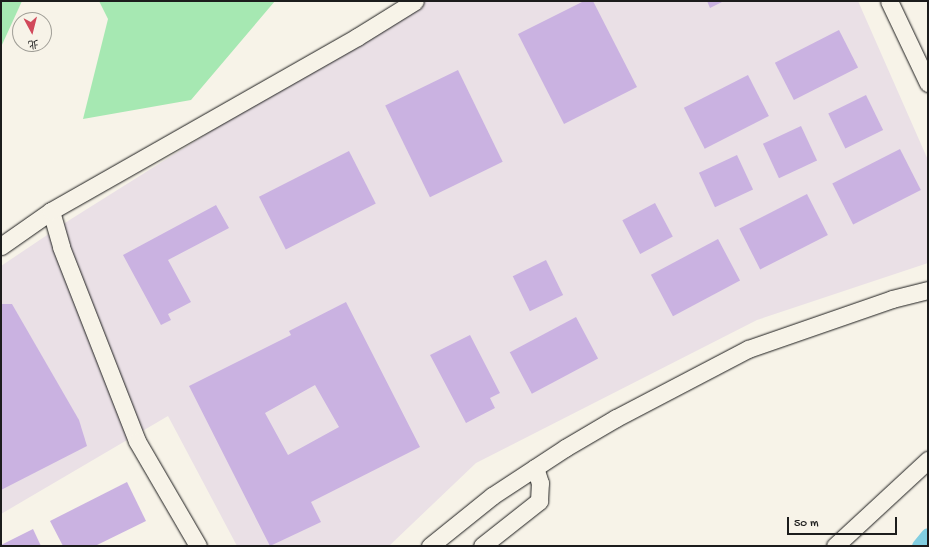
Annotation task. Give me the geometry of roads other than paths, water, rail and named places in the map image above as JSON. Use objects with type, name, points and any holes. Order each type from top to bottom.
[{"type":"street","points":[[1,246],[51,210],[357,37],[415,1]]},
{"type":"street","points":[[889,1],[928,83]]},
{"type":"street","points":[[51,210],[61,247],[137,441],[198,546]]},
{"type":"street","points":[[435,545],[492,496],[535,468],[616,418],[748,349],[892,299],[928,290]]},
{"type":"street","points":[[835,546],[928,460]]},
{"type":"street","points":[[482,546],[539,501],[540,482],[535,468]]},
{"type":"waterway","points":[[919,546],[928,535]]}]
